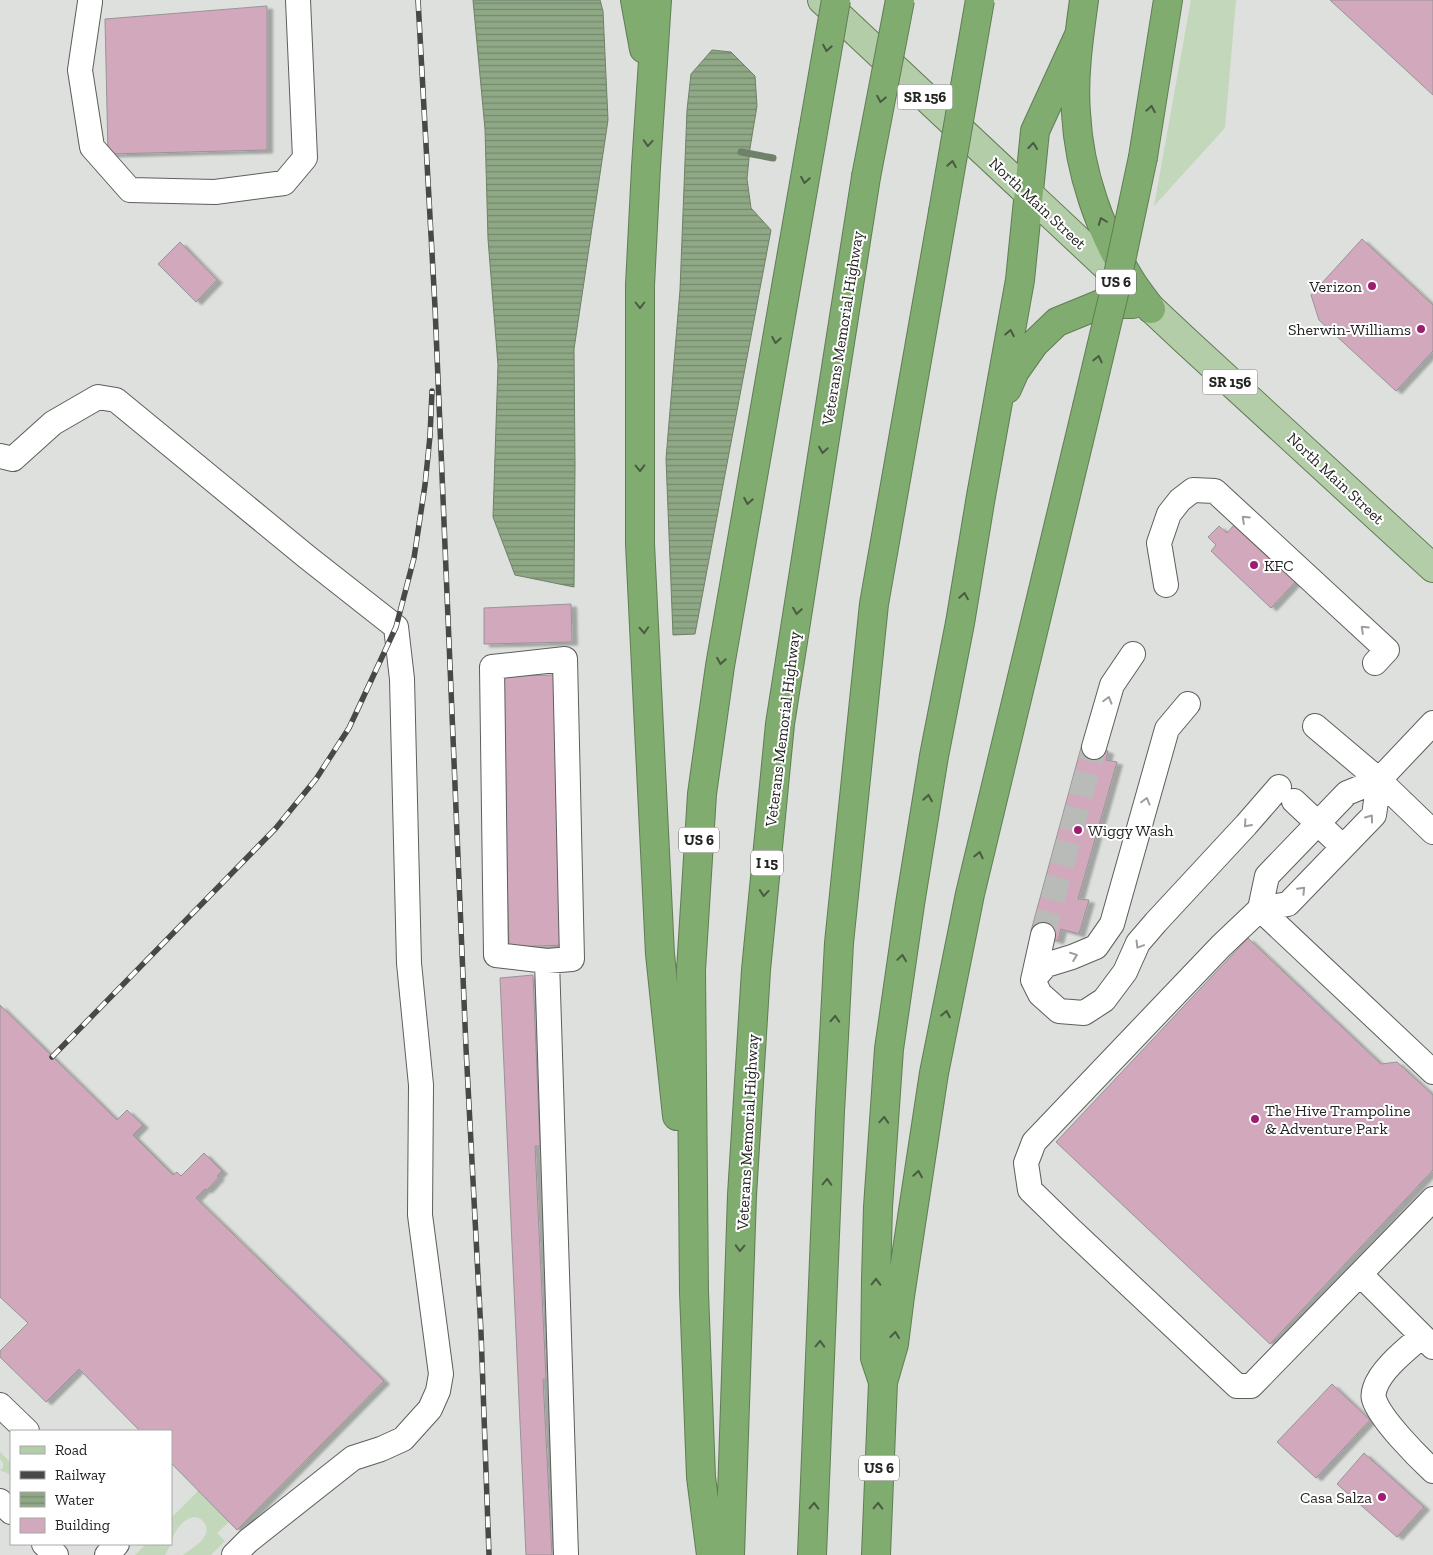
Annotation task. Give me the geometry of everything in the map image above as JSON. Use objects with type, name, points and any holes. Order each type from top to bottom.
[{"type":"highway","points":[[635,0],[651,94]]},
{"type":"highway","points":[[657,0],[640,285],[640,544],[660,954],[694,1292]]},
{"type":"highway","name":"US 6","points":[[711,1555],[702,1477],[694,1292],[691,970],[702,794],[722,657],[836,0]]},
{"type":"highway","name":"Veterans Memorial Highway","points":[[730,1555],[742,1195],[756,970],[779,734],[866,177],[900,0]]},
{"type":"highway","points":[[812,1555],[830,1112],[840,933],[874,604],[980,0]]},
{"type":"highway","points":[[1084,0],[1076,78],[1076,113],[1082,164],[1107,235],[1131,282],[1151,309]]},
{"type":"highway","name":"US 6","points":[[876,1555],[883,1382],[894,1344],[934,1073],[970,894],[1115,290],[1143,157],[1168,0]]},
{"type":"highway","points":[[883,1382],[875,1358],[876,1280],[878,1207],[888,1049],[934,756],[1020,280],[1035,131],[1079,35]]},
{"type":"highway","points":[[995,415],[1015,371],[1034,344],[1057,322],[1101,304],[1135,304],[1151,309]]},
{"type":"main road","name":"North Main Street","points":[[822,0],[1151,309],[1433,568]]},
{"type":"street","points":[[92,1],[80,70],[92,147],[130,190],[215,192],[284,182],[305,158],[298,0]]},
{"type":"street","points":[[0,456],[13,459],[53,423],[98,397],[116,400],[307,557],[396,627],[402,679],[408,963],[421,1085],[420,1214],[441,1374],[438,1391],[430,1410],[403,1439],[381,1449],[352,1458],[248,1541],[234,1555]]},
{"type":"street","points":[[1166,585],[1158,543],[1169,514],[1180,500],[1193,490],[1215,491],[1387,650],[1375,663]]},
{"type":"street","points":[[1094,747],[1112,685],[1133,654]]},
{"type":"street","points":[[565,659],[572,959],[547,961],[496,955],[492,667],[565,659]]},
{"type":"street","points":[[1033,980],[1046,965],[1096,947],[1112,924],[1166,729],[1188,704]]},
{"type":"street","points":[[1260,910],[1267,876],[1347,793],[1379,780],[1433,723]]},
{"type":"street","points":[[1315,726],[1430,822]]},
{"type":"street","points":[[1379,780],[1374,815],[1288,904],[1260,910],[1220,946],[1034,1142],[1026,1163],[1030,1190],[1237,1386],[1251,1386],[1433,1199]]},
{"type":"street","points":[[1043,935],[1033,980],[1040,994],[1059,1011],[1084,1014],[1104,1000],[1126,972],[1138,944],[1156,922],[1246,825],[1286,794],[1343,847]]},
{"type":"street","points":[[1260,910],[1433,1072]]},
{"type":"street","points":[[547,961],[566,1555]]},
{"type":"street","points":[[1360,1274],[1427,1341],[1384,1374],[1376,1386],[1374,1398],[1382,1414],[1433,1471]]},
{"type":"street","points":[[0,1405],[26,1430]]},
{"type":"street","points":[[0,1501],[10,1511]]},
{"type":"street","points":[[45,1545],[56,1555]]},
{"type":"street","points":[[107,1555],[117,1545]]},
{"type":"shaded area","points":[[1191,0],[1236,0],[1225,128],[1154,206]]},
{"type":"shaded area","points":[[0,1452],[10,1462],[10,1475],[0,1470],[3,1468],[3,1462],[0,1459]]},
{"type":"shaded area","points":[[199,1490],[229,1522],[217,1533],[225,1541],[211,1555],[183,1555],[202,1540],[207,1530],[206,1526],[197,1517],[190,1518],[183,1522],[172,1540],[172,1517]]},
{"type":"shaded area","points":[[145,1545],[170,1545],[165,1555],[135,1555]]},
{"type":"water","points":[[473,0],[600,0],[603,11],[608,120],[574,349],[574,587],[515,575],[493,517],[498,365],[488,239],[485,129]]},
{"type":"water","points":[[712,50],[731,52],[755,76],[757,106],[747,179],[751,208],[771,230],[695,634],[673,635],[666,459],[680,290],[687,110],[691,74]]},
{"type":"building","points":[[1330,0],[1433,0],[1433,95]]},
{"type":"building","points":[[267,6],[267,150],[108,154],[105,19]]},
{"type":"building","points":[[1362,239],[1433,305],[1433,351],[1396,391],[1319,320],[1311,295]]},
{"type":"building","points":[[180,242],[217,280],[196,302],[158,264]]},
{"type":"building","name":"KFC","points":[[1234,525],[1244,534],[1246,532],[1297,580],[1271,608],[1211,551],[1216,545],[1208,537],[1219,526],[1227,533]]},
{"type":"building","points":[[571,604],[572,642],[484,644],[484,608]]},
{"type":"building","points":[[558,675],[566,945],[509,947],[502,676]]},
{"type":"building","name":"Wiggy Wash","points":[[1082,744],[1108,751],[1106,760],[1117,762],[1078,899],[1089,900],[1079,934],[1061,929],[1058,941],[1031,931]]},
{"type":"building","name":"The Hive Trampoline & Adventure Park","points":[[1248,938],[1381,1064],[1397,1062],[1433,1095],[1433,1170],[1270,1344],[1056,1142]]},
{"type":"building","points":[[533,975],[540,1146],[535,1146],[546,1379],[543,1379],[552,1555],[526,1555],[500,978]]},
{"type":"building","points":[[0,1005],[117,1120],[127,1110],[143,1125],[133,1135],[173,1175],[177,1172],[181,1176],[204,1153],[222,1171],[207,1190],[205,1189],[196,1198],[384,1381],[237,1530],[172,1464],[172,1430],[139,1430],[79,1369],[46,1402],[0,1357],[0,1351],[28,1323],[0,1297]]},
{"type":"building","points":[[1332,1384],[1370,1420],[1316,1478],[1277,1442]]},
{"type":"building","name":"Casa Salza","points":[[1364,1453],[1424,1507],[1397,1537],[1337,1484]]},
{"type":"waterway","points":[[741,152],[773,158]]},
{"type":"tunnel","points":[[1043,935],[1094,747]]},
{"type":"railway","points":[[418,0],[435,307],[466,1048],[481,1332],[489,1555]]},
{"type":"railway","points":[[52,1057],[276,828],[316,779],[349,728],[396,627],[414,558],[425,485],[432,391]]},
{"type":"place","name":"Verizon","points":[[1372,286]]},
{"type":"place","name":"Sherwin-Williams","points":[[1421,329]]},
{"type":"place","name":"KFC","points":[[1254,565]]},
{"type":"place","name":"Wiggy Wash","points":[[1078,830]]},
{"type":"place","name":"The Hive Trampoline & Adventure Park","points":[[1255,1119]]},
{"type":"place","name":"Casa Salza","points":[[1382,1497]]}]
